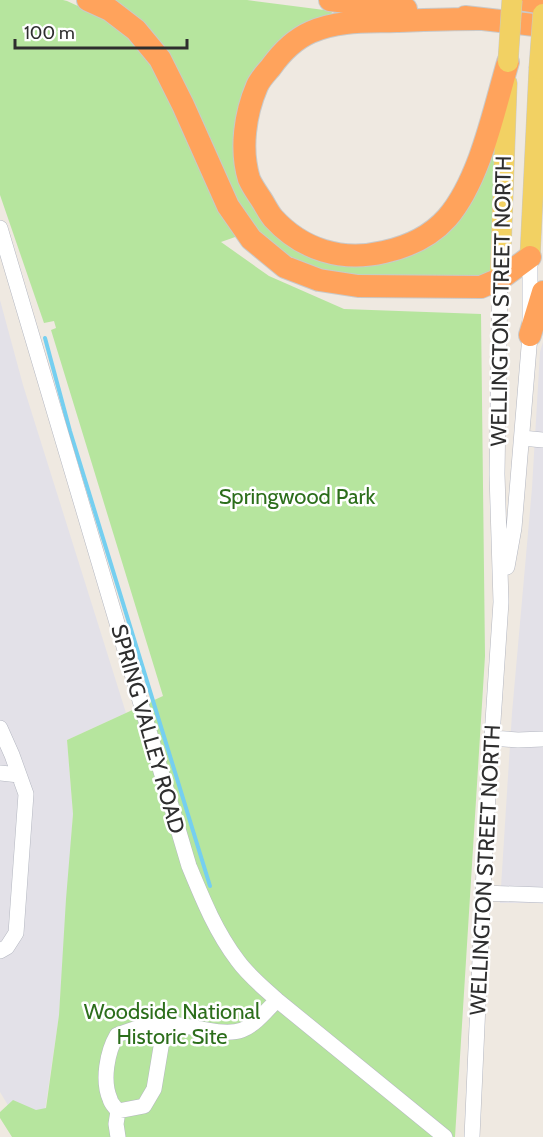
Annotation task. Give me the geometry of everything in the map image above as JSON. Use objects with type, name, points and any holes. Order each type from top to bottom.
[{"type":"highway","points":[[88,0],[110,10],[136,30],[160,59],[228,206],[251,239],[285,267],[319,280],[358,286],[481,287],[500,279],[530,257]]},
{"type":"highway","points":[[330,0],[543,26]]},
{"type":"highway","points":[[524,0],[543,3]]},
{"type":"highway","points":[[478,18],[344,22],[310,33],[282,51],[258,84],[245,124],[245,156],[250,181],[271,216],[305,244],[348,256],[373,255],[399,249],[430,233],[446,219],[460,200],[474,171],[508,62]]},
{"type":"highway","points":[[530,335],[543,292]]},
{"type":"main road","name":"WELLINGTON STREET NORTH","points":[[500,279],[512,0]]},
{"type":"main road","name":"WELLINGTON STREET NORTH","points":[[530,257],[543,14]]},
{"type":"street","name":"SPRING VALLEY ROAD","points":[[0,228],[189,866],[205,906],[219,934],[239,963],[255,980],[445,1137]]},
{"type":"street","name":"WELLINGTON STREET NORTH","points":[[501,603],[514,528],[522,438],[530,335],[530,257]]},
{"type":"street","name":"WELLINGTON STREET NORTH","points":[[472,1137],[483,894],[501,603],[497,474],[500,279]]},
{"type":"street","points":[[522,438],[543,440]]},
{"type":"street","points":[[0,728],[26,794],[16,933],[7,946],[0,951]]},
{"type":"street","points":[[492,738],[543,739]]},
{"type":"street","points":[[0,773],[19,775]]},
{"type":"street","points":[[483,894],[543,895]]},
{"type":"street","points":[[118,1137],[116,1125],[118,1111],[110,1100],[105,1082],[111,1046],[117,1035],[141,1027],[165,1023],[229,1032],[243,1030],[278,1000]]},
{"type":"street","points":[[118,1111],[144,1106],[154,1089],[165,1023]]},
{"type":"shaded area","points":[[0,300],[23,385],[126,713],[67,740],[73,814],[59,1016],[41,1137],[27,1137],[0,1092]]},
{"type":"shaded area","points":[[543,342],[543,904],[500,903],[512,713],[532,488],[540,352]]},
{"type":"green space","name":"Springwood Park","points":[[0,0],[67,1],[102,17],[131,38],[150,60],[238,236],[221,242],[269,276],[344,309],[481,314],[485,656],[455,1137],[12,1137],[0,1118],[0,1112],[13,1100],[36,1110],[46,1108],[59,1015],[73,814],[67,740],[163,696],[51,330],[56,328],[54,321],[44,323],[0,195]]},
{"type":"green space","points":[[101,0],[247,0],[332,11],[331,18],[306,28],[234,141],[301,249],[414,251],[486,152],[495,150],[493,270],[481,277],[363,281],[311,272],[249,228],[176,77]]},
{"type":"waterway","points":[[45,338],[70,431],[210,886]]},
{"type":"park label","name":"Woodside National Historic Site","points":[[172,1024]]}]
